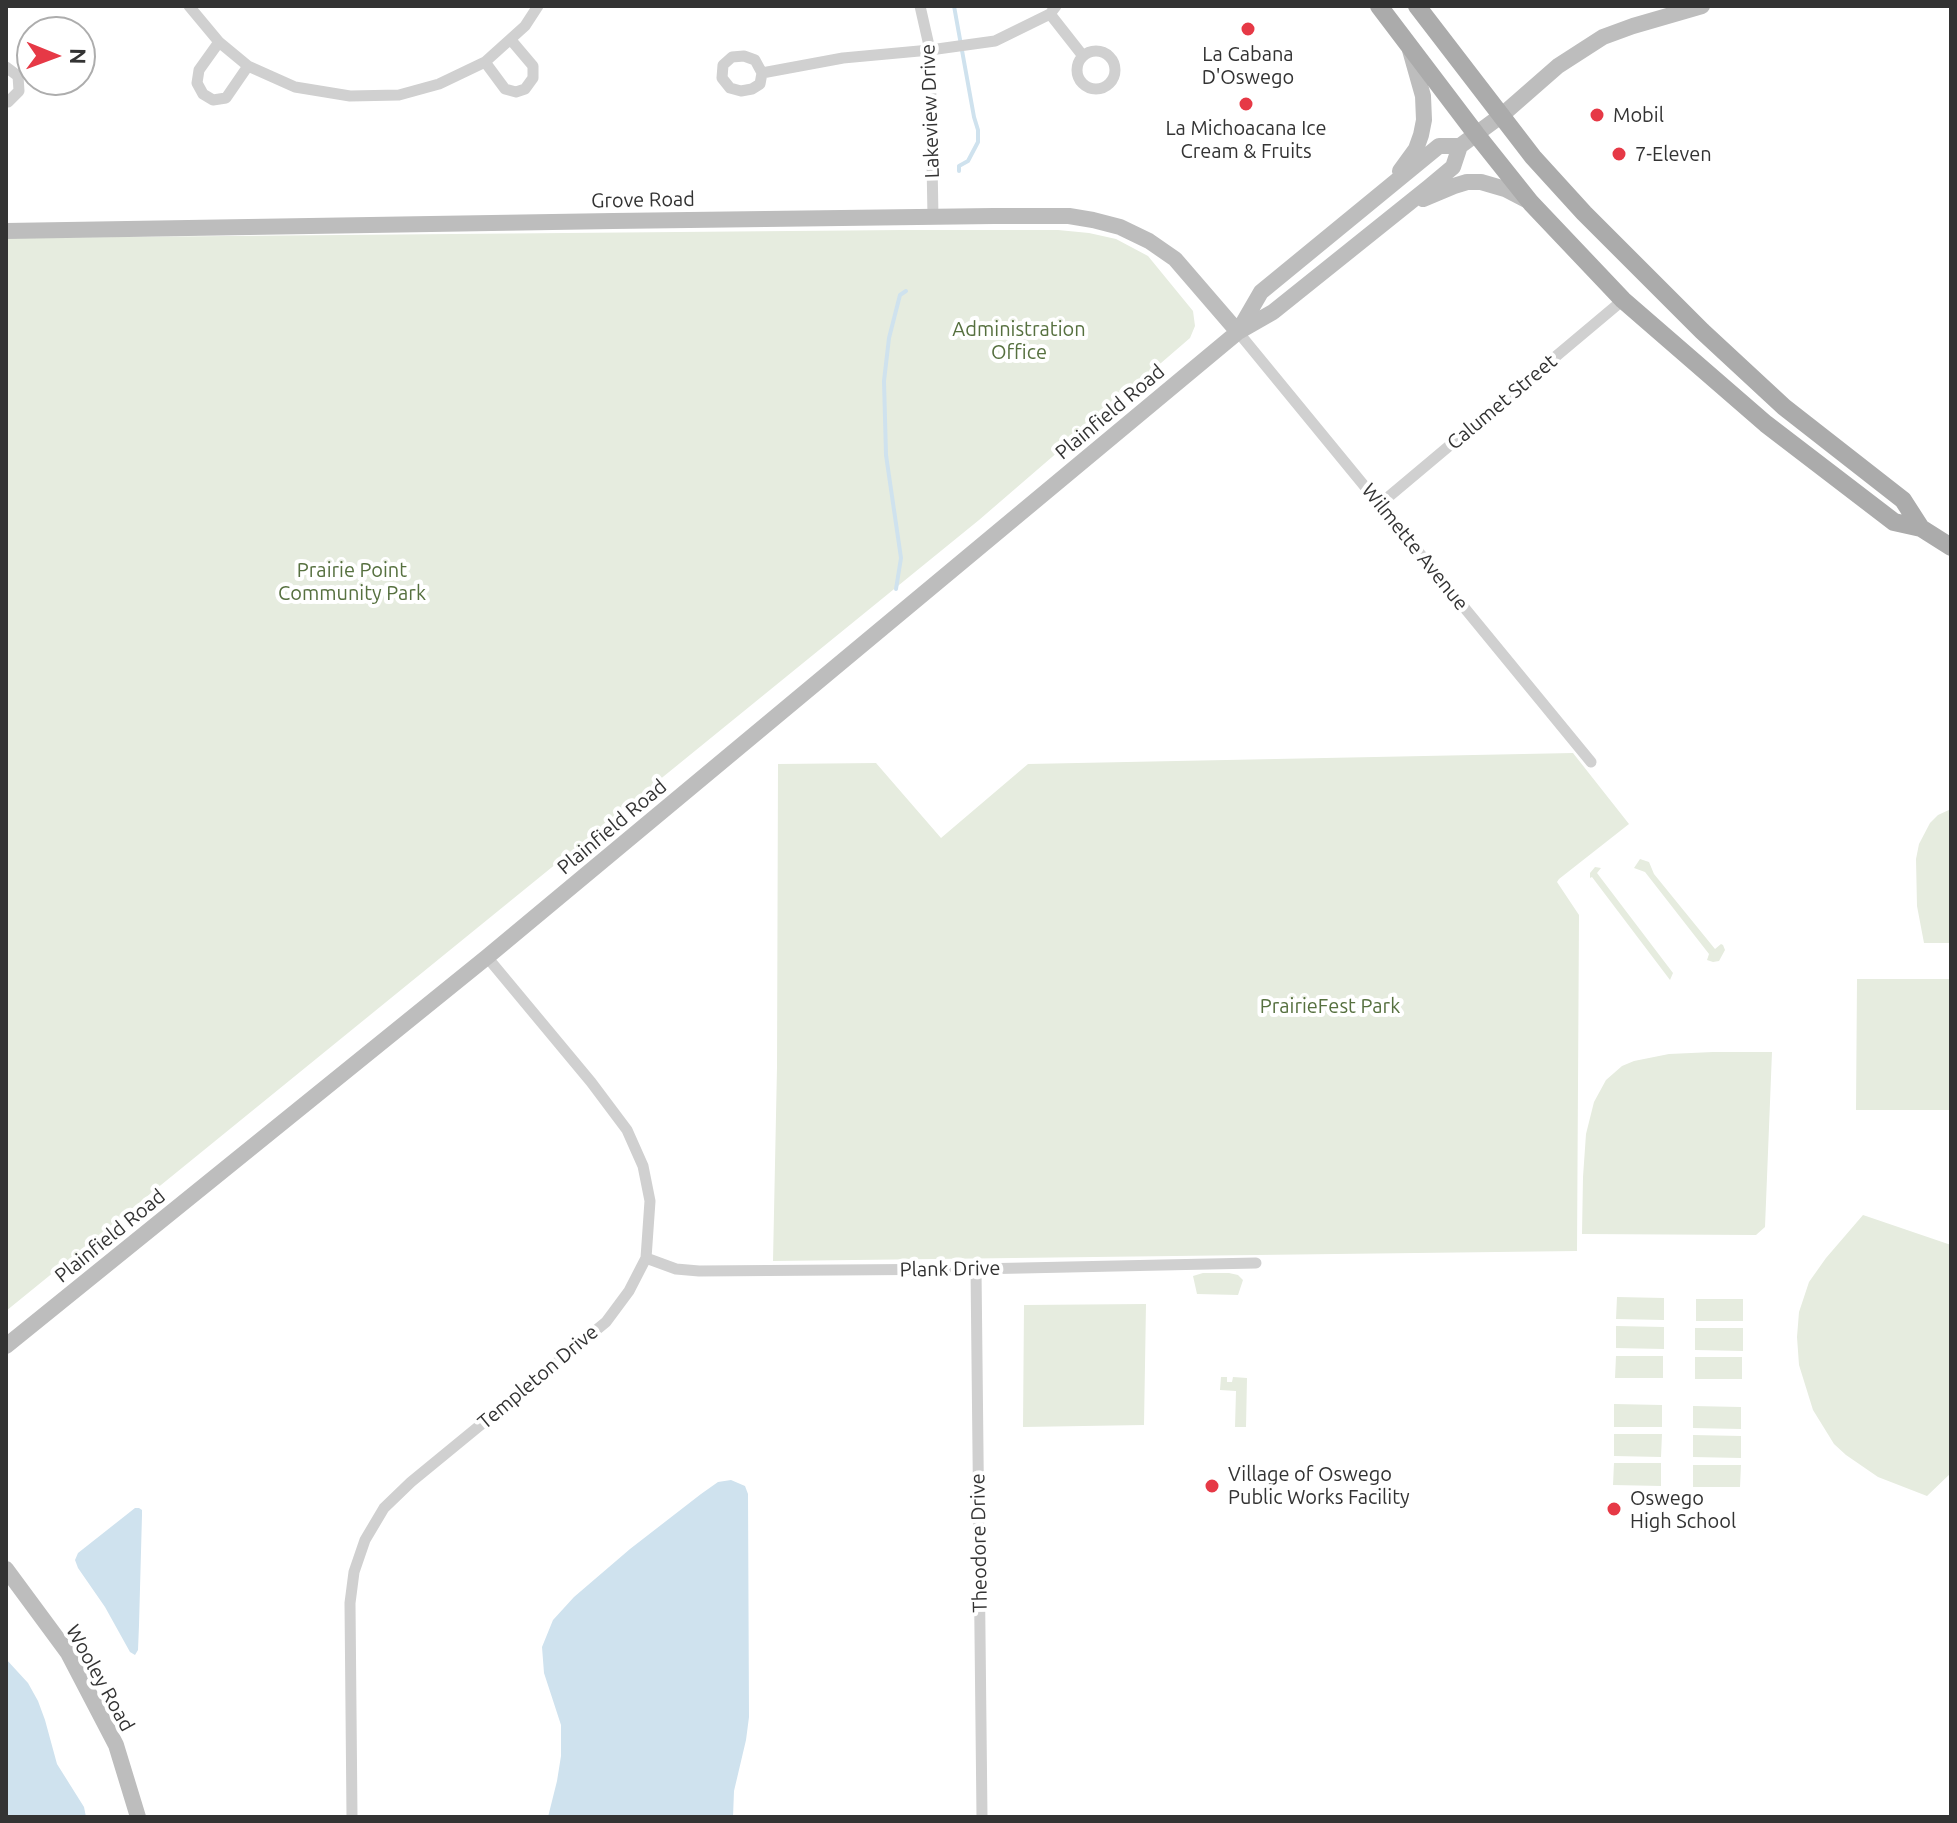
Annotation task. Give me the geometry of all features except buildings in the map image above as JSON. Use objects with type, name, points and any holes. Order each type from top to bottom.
[{"type":"main road","points":[[1379,6],[1531,203],[1623,300],[1766,424],[1894,522],[1921,528],[1951,547]]},
{"type":"main road","points":[[1417,6],[1533,157],[1637,268],[1784,407],[1903,500],[1921,528]]},
{"type":"main road","name":"Plainfield Road","points":[[6,1346],[487,957],[1238,332],[1273,312],[1453,167],[1460,146],[1502,115],[1558,66],[1603,37],[1702,6]]},
{"type":"main road","points":[[1390,185],[1416,149],[1424,120],[1423,96],[1408,45]]},
{"type":"main road","name":"Plainfield Road","points":[[1238,332],[1261,292],[1439,146],[1460,146]]},
{"type":"main road","points":[[1406,205],[1467,182],[1481,182],[1505,189],[1531,203]]},
{"type":"main road","name":"Grove Road","points":[[6,231],[1069,216],[1120,227],[1149,241],[1175,259],[1238,332]]},
{"type":"main road","name":"Wooley Road","points":[[6,1569],[68,1653],[116,1745],[138,1817]]},
{"type":"street","points":[[189,6],[219,42],[248,66],[295,87],[350,96],[399,95],[439,84],[485,62],[525,26],[538,6]]},
{"type":"street","name":"Lakeview Drive","points":[[920,6],[930,50],[933,217]]},
{"type":"street","points":[[762,73],[843,58],[995,41],[1053,10],[1083,56]]},
{"type":"street","points":[[485,62],[505,89],[516,92],[525,89],[533,78],[533,66],[511,40]]},
{"type":"street","points":[[219,42],[199,70],[197,83],[203,94],[213,100],[226,98],[248,66]]},
{"type":"street","points":[[6,67],[18,76],[19,91],[6,102]]},
{"type":"street","name":"Calumet Street","points":[[1380,504],[1623,300]]},
{"type":"street","name":"Wilmette Avenue","points":[[1238,332],[1591,762]]},
{"type":"street","name":"Templeton Drive","points":[[352,1817],[350,1603],[354,1572],[365,1540],[384,1508],[411,1482],[606,1322],[629,1291],[646,1258],[650,1201],[643,1166],[627,1130],[487,957]]},
{"type":"street","name":"Plank Drive","points":[[646,1258],[676,1269],[699,1271],[1256,1263]]},
{"type":"street","name":"Theodore Drive","points":[[976,1269],[982,1817]]},
{"type":"green space","name":"Prairie Point Community Park","points":[[1058,230],[1116,239],[1148,256],[1193,311],[1195,326],[1190,338],[979,520],[6,1311],[6,238]]},
{"type":"green space","name":"PrairieFest Park","points":[[1573,753],[1629,824],[1557,882],[1579,915],[1577,1251],[773,1261],[778,764],[876,763],[941,838],[1028,764]]},
{"type":"green space","points":[[1951,809],[1951,943],[1924,943],[1917,906],[1916,859],[1919,844],[1930,823]]},
{"type":"green space","points":[[1640,859],[1649,862],[1654,874],[1715,949],[1723,945],[1725,950],[1719,961],[1707,960],[1709,954],[1645,872],[1634,868]]},
{"type":"green space","points":[[1595,867],[1601,868],[1597,873],[1673,973],[1670,980],[1590,878]]},
{"type":"green space","points":[[1857,979],[1951,979],[1951,1110],[1856,1110]]},
{"type":"green space","points":[[1772,1052],[1765,1227],[1756,1235],[1582,1234],[1586,1134],[1594,1102],[1606,1080],[1622,1066],[1634,1061],[1669,1054]]},
{"type":"green space","points":[[1863,1215],[1951,1245],[1951,1473],[1927,1496],[1878,1477],[1834,1444],[1813,1410],[1799,1365],[1799,1312],[1809,1282]]},
{"type":"green space","points":[[1203,1273],[1238,1275],[1243,1280],[1238,1295],[1197,1294],[1193,1276]]},
{"type":"green space","points":[[1617,1297],[1664,1298],[1664,1320],[1616,1319]]},
{"type":"green space","points":[[1696,1299],[1743,1299],[1743,1321],[1696,1321]]},
{"type":"green space","points":[[1146,1304],[1144,1425],[1023,1427],[1024,1305]]},
{"type":"green space","points":[[1616,1326],[1664,1327],[1664,1349],[1616,1348]]},
{"type":"green space","points":[[1695,1328],[1743,1328],[1743,1351],[1695,1350]]},
{"type":"green space","points":[[1616,1356],[1663,1356],[1663,1378],[1615,1378]]},
{"type":"green space","points":[[1695,1357],[1742,1357],[1742,1379],[1695,1379]]},
{"type":"green space","points":[[1221,1377],[1227,1377],[1227,1382],[1232,1382],[1233,1377],[1247,1378],[1246,1427],[1235,1427],[1236,1391],[1220,1390]]},
{"type":"green space","points":[[1614,1404],[1662,1405],[1662,1427],[1614,1427]]},
{"type":"green space","points":[[1693,1406],[1741,1407],[1741,1429],[1693,1428]]},
{"type":"green space","points":[[1614,1434],[1662,1434],[1661,1457],[1614,1456]]},
{"type":"green space","points":[[1693,1435],[1741,1436],[1741,1458],[1693,1457]]},
{"type":"green space","points":[[1614,1463],[1661,1463],[1661,1486],[1613,1485]]},
{"type":"green space","points":[[1693,1465],[1741,1465],[1740,1487],[1693,1487]]},
{"type":"water","points":[[731,1480],[745,1486],[748,1494],[749,1717],[734,1791],[733,1817],[548,1817],[561,1756],[561,1725],[544,1673],[542,1647],[553,1620],[574,1597],[630,1549],[718,1482]]},
{"type":"water","points":[[135,1508],[142,1510],[142,1515],[138,1650],[135,1655],[130,1652],[75,1560],[78,1553]]},
{"type":"water","points":[[6,1659],[28,1683],[38,1701],[57,1764],[84,1807],[86,1817],[6,1817]]},
{"type":"waterway","points":[[954,6],[978,130],[978,142],[968,161],[959,166],[959,171]]},
{"type":"waterway","points":[[896,589],[901,558],[886,455],[884,381],[889,338],[900,295],[906,291]]},
{"type":"place","name":"La Cabana D'Oswego","points":[[1248,29]]},
{"type":"place","name":"La Michoacana Ice Cream & Fruits","points":[[1246,104]]},
{"type":"place","name":"Mobil","points":[[1597,115]]},
{"type":"place","name":"7-Eleven","points":[[1619,154]]},
{"type":"place","name":"Village of Oswego Public Works Facility","points":[[1212,1486]]},
{"type":"place","name":"Oswego High School","points":[[1614,1509]]},
{"type":"park label","name":"Administration Office","points":[[1019,340]]}]
